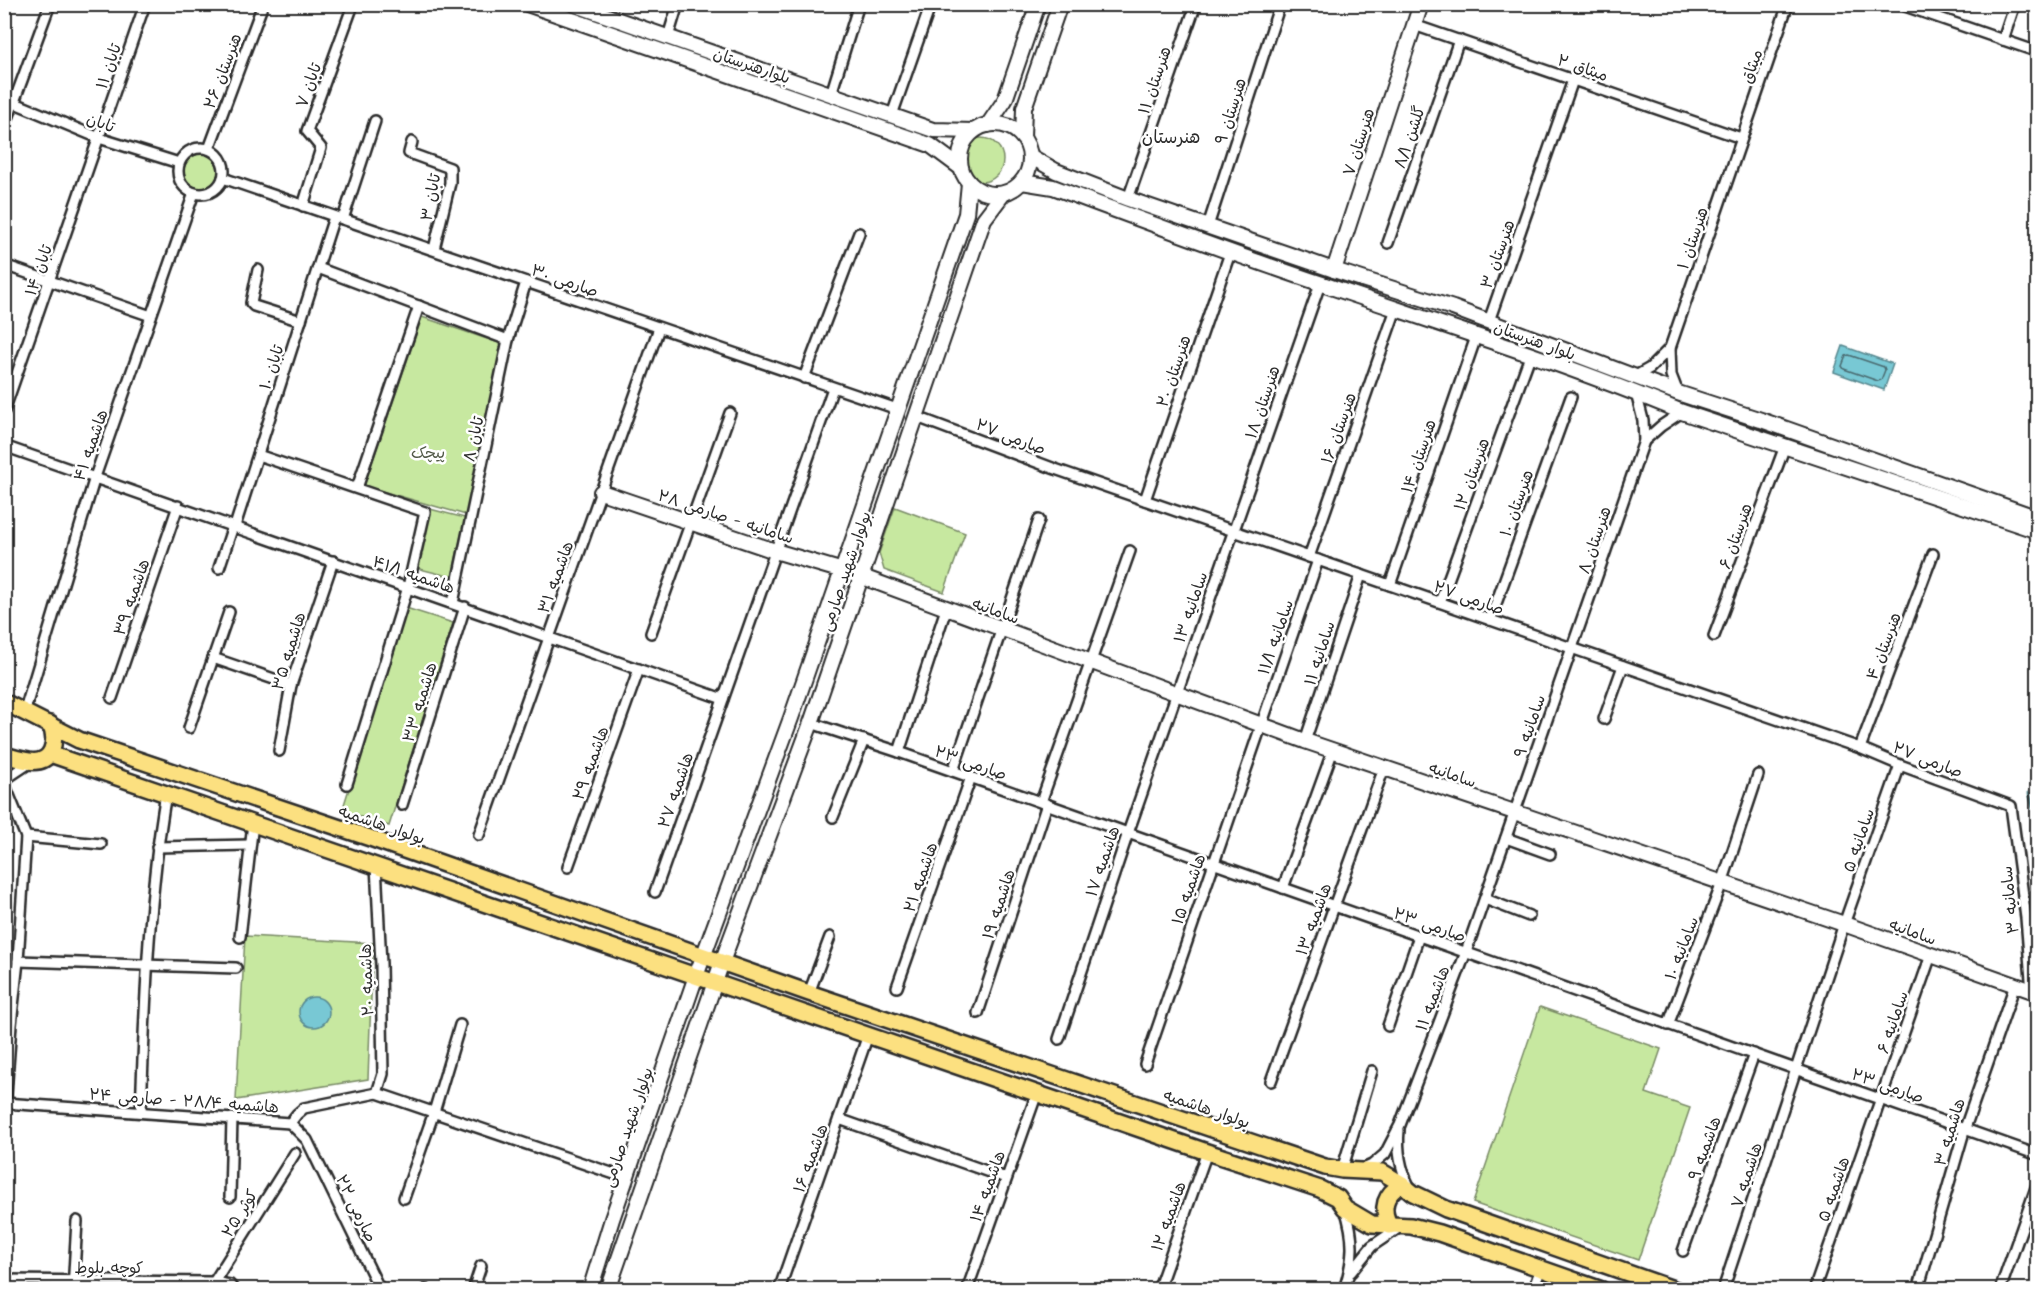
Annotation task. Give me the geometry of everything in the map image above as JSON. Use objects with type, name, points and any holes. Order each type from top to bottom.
[{"type":"main road","name":"بلوارهنرستان","points":[[527,4],[930,146],[961,168]]},
{"type":"main road","name":"بلوارهنرستان","points":[[573,4],[933,130],[974,131]]},
{"type":"main road","points":[[1038,4],[1005,100],[988,124],[974,131],[962,147],[961,168],[969,183],[984,193],[1003,194],[1010,191],[1022,182],[1030,165],[1030,156],[1023,137],[1024,108],[1060,4]]},
{"type":"main road","name":"هنرستان ۷","points":[[1334,270],[1421,4]]},
{"type":"main road","points":[[988,124],[1007,126],[1023,137]]},
{"type":"main road","name":"بلوار هنرستان","points":[[1030,156],[1056,171],[1128,199],[1334,270],[1453,308],[1678,393],[2037,518]]},
{"type":"main road","name":"بلوار هنرستان","points":[[1022,182],[1053,187],[1230,253],[1447,326],[1636,393],[1682,412],[2037,531]]},
{"type":"main road","name":"بولوار شهید صارمی","points":[[590,1290],[696,976],[791,718],[966,214],[969,183]]},
{"type":"main road","name":"بولوار شهید صارمی","points":[[715,983],[811,723],[984,219],[1003,194]]},
{"type":"main road","points":[[1447,326],[1453,308]]},
{"type":"main road","points":[[1755,437],[1761,420]]},
{"type":"main road","name":"سامانیه - صارمی ۲۸","points":[[601,492],[775,551],[860,576]]},
{"type":"main road","name":"سامانیه","points":[[860,576],[1305,741],[1844,924],[2035,993]]},
{"type":"main road","name":"بولوار هاشمیه","points":[[4,702],[79,740],[366,837],[809,993],[1271,1149],[1342,1170],[1382,1172],[1446,1209],[1676,1290]]},
{"type":"main road","points":[[4,755],[31,762],[41,760],[50,754],[55,734],[50,724]]},
{"type":"main road","points":[[50,754],[1320,1189],[1338,1198],[1345,1208],[1372,1224],[1439,1233],[1602,1290]]},
{"type":"main road","points":[[357,860],[366,837]]},
{"type":"main road","points":[[608,1290],[715,983]]},
{"type":"main road","points":[[1096,1114],[1104,1092]]},
{"type":"main road","points":[[1396,1226],[1385,1216],[1384,1206],[1387,1197],[1394,1189],[1408,1189]]},
{"type":"main road","points":[[599,1261],[616,1267]]},
{"type":"street","points":[[4,129],[50,4]]},
{"type":"street","name":"تابان ۱۱","points":[[99,138],[145,4]]},
{"type":"street","name":"هنرستان ۲۶","points":[[209,149],[263,4]]},
{"type":"street","points":[[668,37],[678,4]]},
{"type":"street","points":[[831,94],[859,4]]},
{"type":"street","points":[[892,115],[931,4]]},
{"type":"street","name":"هنرستان ۱۱","points":[[1128,199],[1196,4]]},
{"type":"street","name":"هنرستان ۹","points":[[1208,226],[1280,4]]},
{"type":"street","name":"میثاق","points":[[1741,138],[1788,4]]},
{"type":"street","points":[[1899,4],[1928,9],[2037,52]]},
{"type":"street","points":[[2003,40],[2014,4]]},
{"type":"street","name":"تابان ۷","points":[[303,206],[321,148],[308,131],[353,5]]},
{"type":"street","name":"میثاق ۲","points":[[1414,25],[1741,138]]},
{"type":"street","name":"گلشن ۸/۱","points":[[1388,243],[1459,40]]},
{"type":"street","name":"هنرستان ۳","points":[[1489,321],[1573,80]]},
{"type":"street","name":"تابان","points":[[15,103],[99,138],[179,163]]},
{"type":"street","name":"تابان ۱۰","points":[[219,568],[318,268],[375,121]]},
{"type":"street","name":"تابان ۱۴","points":[[4,411],[99,138]]},
{"type":"street","name":"هنرستان ۱","points":[[1678,393],[1671,375],[1670,348],[1741,138]]},
{"type":"street","name":"تابان ۳","points":[[412,142],[409,153],[450,168],[450,183],[434,249]]},
{"type":"street","points":[[209,149],[222,161],[223,178],[211,192],[194,193],[180,181],[179,163],[191,150],[209,149]]},
{"type":"street","name":"صارمی ۳۰","points":[[223,178],[897,409]]},
{"type":"street","name":"هاشمیه ۴۱","points":[[24,711],[95,477],[194,193]]},
{"type":"street","points":[[804,378],[859,233]]},
{"type":"street","name":"هنرستان ۲۰","points":[[1144,500],[1230,253]]},
{"type":"street","points":[[4,265],[151,316]]},
{"type":"street","points":[[318,268],[508,340]]},
{"type":"street","points":[[258,270],[251,303],[254,306],[301,321]]},
{"type":"street","name":"تابان ۸","points":[[453,603],[508,340],[526,282]]},
{"type":"street","name":"هنرستان ۱۸","points":[[1233,530],[1320,284]]},
{"type":"street","points":[[357,488],[419,306]]},
{"type":"street","name":"هنرستان ۱۶","points":[[1313,558],[1396,309]]},
{"type":"street","name":"هاشمیه ۳۱","points":[[479,835],[659,328]]},
{"type":"street","name":"هنرستان ۱۴","points":[[1389,585],[1476,337]]},
{"type":"street","name":"هنرستان ۱","points":[[1634,377],[1650,368],[1670,348]]},
{"type":"street","name":"هنرستان ۱۲","points":[[1440,602],[1530,356]]},
{"type":"street","name":"هاشمیه ۲۷","points":[[655,891],[833,388]]},
{"type":"street","name":"هنرستان ۸","points":[[1572,648],[1644,441],[1643,420],[1636,393]]},
{"type":"street","name":"هنرستان ۱۰","points":[[1490,620],[1571,397]]},
{"type":"street","points":[[1644,441],[1682,412]]},
{"type":"street","points":[[651,633],[730,413]]},
{"type":"street","name":"صارمی ۲۷","points":[[917,417],[1055,469],[1860,748],[2011,806]]},
{"type":"street","name":"هنرستان ۶","points":[[1714,636],[1785,446]]},
{"type":"street","name":"هاشمیه ۴۱/۱","points":[[4,447],[178,506],[723,699]]},
{"type":"street","points":[[258,455],[425,512],[408,587],[347,784]]},
{"type":"street","name":"هاشمیه ۳۹","points":[[112,698],[178,506]]},
{"type":"street","points":[[953,771],[1039,520]]},
{"type":"street","name":"سامانیه ۱۳","points":[[1176,693],[1233,530]]},
{"type":"street","name":"هاشمیه ۱۹","points":[[978,1013],[1044,803],[1052,770],[1130,551]]},
{"type":"street","name":"هنرستان ۴","points":[[1860,748],[1933,554]]},
{"type":"street","name":"سامانیه ۱۱/۱","points":[[1261,724],[1313,558]]},
{"type":"street","name":"هاشمیه ۳۵","points":[[279,751],[291,685],[333,561]]},
{"type":"street","name":"سامانیه ۱۱","points":[[1305,741],[1360,575]]},
{"type":"street","name":"هاشمیه ۳۳","points":[[402,805],[465,608]]},
{"type":"street","points":[[899,752],[946,609]]},
{"type":"street","points":[[189,728],[229,612]]},
{"type":"street","name":"سامانیه ۹","points":[[1515,813],[1572,648]]},
{"type":"street","points":[[213,658],[291,685]]},
{"type":"street","points":[[1604,719],[1623,666]]},
{"type":"street","name":"هاشمیه ۲۹","points":[[568,867],[639,669]]},
{"type":"street","name":"هاشمیه ۱۷","points":[[1059,1039],[1176,693]]},
{"type":"street","name":"صارمی ۲۳","points":[[811,723],[971,777],[2037,1155]]},
{"type":"street","name":"هاشمیه ۱۵","points":[[1145,1064],[1261,724]]},
{"type":"street","points":[[833,817],[864,740]]},
{"type":"street","points":[[1282,888],[1333,750]]},
{"type":"street","points":[[4,1122],[8,1025],[18,961],[26,837],[4,782],[31,762]]},
{"type":"street","name":"سامانیه ۵","points":[[1797,1069],[1844,924],[1900,765]]},
{"type":"street","name":"هاشمیه ۱۳","points":[[1271,1081],[1383,768]]},
{"type":"street","name":"سامانیه ۱۰","points":[[1668,1025],[1722,883],[1758,775]]},
{"type":"street","name":"هاشمیه ۲۱","points":[[897,987],[971,777]]},
{"type":"street","points":[[141,1112],[146,964],[157,847],[166,793]]},
{"type":"street","name":"سامانیه ۳","points":[[2011,806],[2035,993]]},
{"type":"street","name":"هاشمیه ۱۱","points":[[1400,1125],[1466,952],[1515,813]]},
{"type":"street","points":[[240,937],[253,823]]},
{"type":"street","points":[[26,837],[101,844]]},
{"type":"street","points":[[1506,838],[1550,854]]},
{"type":"street","points":[[157,847],[250,845]]},
{"type":"street","name":"هاشمیه ۲۰","points":[[376,865],[383,1074],[377,1093]]},
{"type":"street","points":[[1485,899],[1529,916]]},
{"type":"street","points":[[1388,1026],[1419,936]]},
{"type":"street","points":[[809,993],[830,937]]},
{"type":"street","name":"سامانیه ۶","points":[[1881,1099],[1931,955]]},
{"type":"street","points":[[18,961],[236,968]]},
{"type":"street","name":"هاشمیه ۳","points":[[1918,1290],[1965,1128],[2015,985]]},
{"type":"street","points":[[404,1198],[434,1112],[460,1025]]},
{"type":"street","name":"هاشمیه ۱۶","points":[[779,1290],[868,1035]]},
{"type":"street","name":"هاشمیه ۹","points":[[1683,1251],[1754,1054]]},
{"type":"street","name":"هاشمیه ۷","points":[[1723,1290],[1797,1069]]},
{"type":"street","points":[[1342,1170],[1372,1071]]},
{"type":"street","name":"هاشمیه ۲۸/۴ - صارمی ۲۴","points":[[6,1103],[290,1123],[303,1108],[377,1093],[626,1178]]},
{"type":"street","name":"هاشمیه ۱۴","points":[[967,1290],[1037,1093]]},
{"type":"street","name":"هاشمیه ۵","points":[[1814,1290],[1881,1099]]},
{"type":"street","points":[[230,1197],[232,1118]]},
{"type":"street","points":[[839,1119],[1006,1178]]},
{"type":"street","name":"صارمی ۲۲","points":[[290,1123],[307,1140],[380,1290]]},
{"type":"street","points":[[1358,1170],[1372,1165],[1385,1154],[1400,1125]]},
{"type":"street","points":[[1400,1125],[1398,1149],[1408,1189]]},
{"type":"street","name":"هاشمیه ۱۲","points":[[1158,1290],[1207,1152]]},
{"type":"street","name":"کوثر ۲۵","points":[[211,1286],[295,1153]]},
{"type":"street","points":[[2000,1290],[2037,1182]]},
{"type":"street","points":[[1344,1290],[1353,1252],[1352,1229],[1345,1208]]},
{"type":"street","points":[[73,1286],[77,1221]]},
{"type":"street","points":[[1349,1274],[1372,1246],[1396,1226]]},
{"type":"street","points":[[473,1290],[481,1266]]},
{"type":"street","points":[[1533,1290],[1541,1268]]},
{"type":"street","name":"کوچه بلوط","points":[[4,1280],[73,1286],[211,1286]]},
{"type":"street","points":[[211,1286],[230,1285],[234,1290]]},
{"type":"green space","points":[[981,138],[996,145],[1003,160],[996,175],[981,182],[966,175],[959,160],[966,145]]},
{"type":"green space","points":[[201,154],[213,159],[218,171],[213,183],[201,188],[189,183],[184,171],[189,159]]},
{"type":"green space","name":"پیچک","points":[[422,317],[502,344],[466,515],[364,486]]},
{"type":"green space","points":[[895,507],[965,533],[944,592],[884,570],[879,553]]},
{"type":"green space","points":[[430,509],[465,518],[452,577],[416,568]]},
{"type":"green space","points":[[406,608],[453,623],[389,826],[342,811]]},
{"type":"green space","points":[[245,936],[373,943],[368,1079],[236,1100]]},
{"type":"green space","points":[[1540,1007],[1661,1049],[1646,1093],[1690,1108],[1638,1260],[1473,1203]]},
{"type":"water","points":[[1843,346],[1893,364],[1884,390],[1834,372]]},
{"type":"water","points":[[314,997],[325,1001],[329,1012],[325,1023],[314,1027],[303,1023],[299,1012],[303,1001]]},
{"type":"waterway","points":[[2029,793],[2038,827]]},
{"type":"district","name":"هنرستان","points":[[1171,137]]}]
